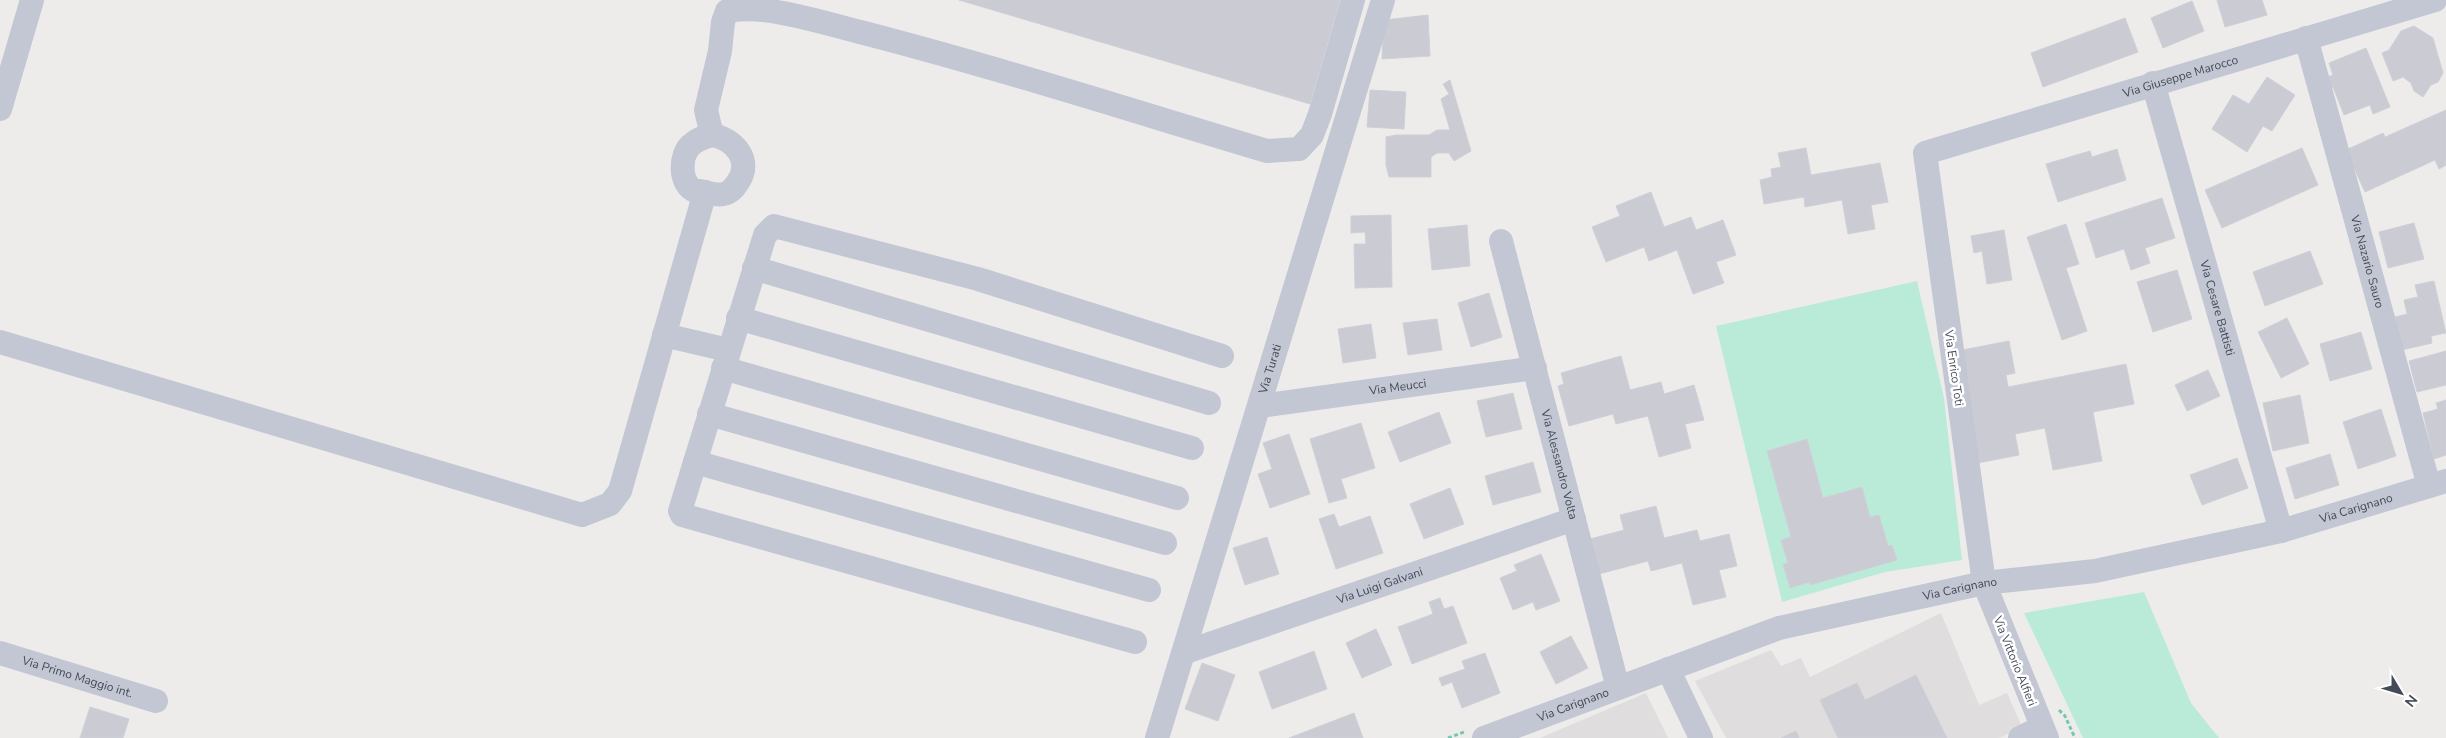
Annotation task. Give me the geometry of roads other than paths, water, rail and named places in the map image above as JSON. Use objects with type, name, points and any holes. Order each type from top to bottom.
[{"type":"street","points":[[0,109],[32,0]]},
{"type":"street","points":[[712,135],[706,110],[720,51],[723,22],[728,11],[741,8],[806,9],[907,44],[1267,151],[1299,149],[1312,135],[1353,0]]},
{"type":"street","name":"Via Turati","points":[[1157,738],[1383,0]]},
{"type":"street","name":"Via Giuseppe Marocco","points":[[1925,153],[2153,83],[2435,0]]},
{"type":"street","name":"Via Nazario Sauro","points":[[2306,38],[2437,484]]},
{"type":"street","name":"Via Cesare Battisti","points":[[2153,83],[2281,531]]},
{"type":"street","points":[[712,135],[725,138],[736,145],[742,157],[743,170],[739,182],[730,192],[717,196],[705,192],[693,190],[686,180],[682,168],[684,156],[690,146],[700,138],[712,135]]},
{"type":"street","name":"Via Enrico Toti","points":[[1925,153],[1984,583]]},
{"type":"street","points":[[0,342],[582,515],[610,504],[617,498],[705,192]]},
{"type":"street","points":[[1135,642],[682,515],[680,511],[725,359],[764,235],[774,226],[978,279],[1222,356]]},
{"type":"street","name":"Via Alessandro Volta","points":[[1501,241],[1618,688]]},
{"type":"street","points":[[754,268],[1209,403]]},
{"type":"street","points":[[738,318],[1192,448]]},
{"type":"street","points":[[664,335],[725,359],[1177,498]]},
{"type":"street","name":"Via Meucci","points":[[1260,406],[1534,368]]},
{"type":"street","points":[[709,414],[1165,543]]},
{"type":"street","points":[[695,462],[1149,590]]},
{"type":"street","name":"Via Carignano","points":[[1484,738],[1779,628],[1984,583],[2095,571],[2281,531],[2437,484]]},
{"type":"street","name":"Via Luigi Galvani","points":[[1183,653],[1574,518]]},
{"type":"street","name":"Via Vittorio Alfieri","points":[[1984,583],[2045,733]]},
{"type":"street","name":"Via Primo Maggio int.","points":[[0,653],[156,701]]},
{"type":"street","points":[[1668,669],[1701,738]]},
{"type":"street","points":[[2020,738],[2045,733]]}]
